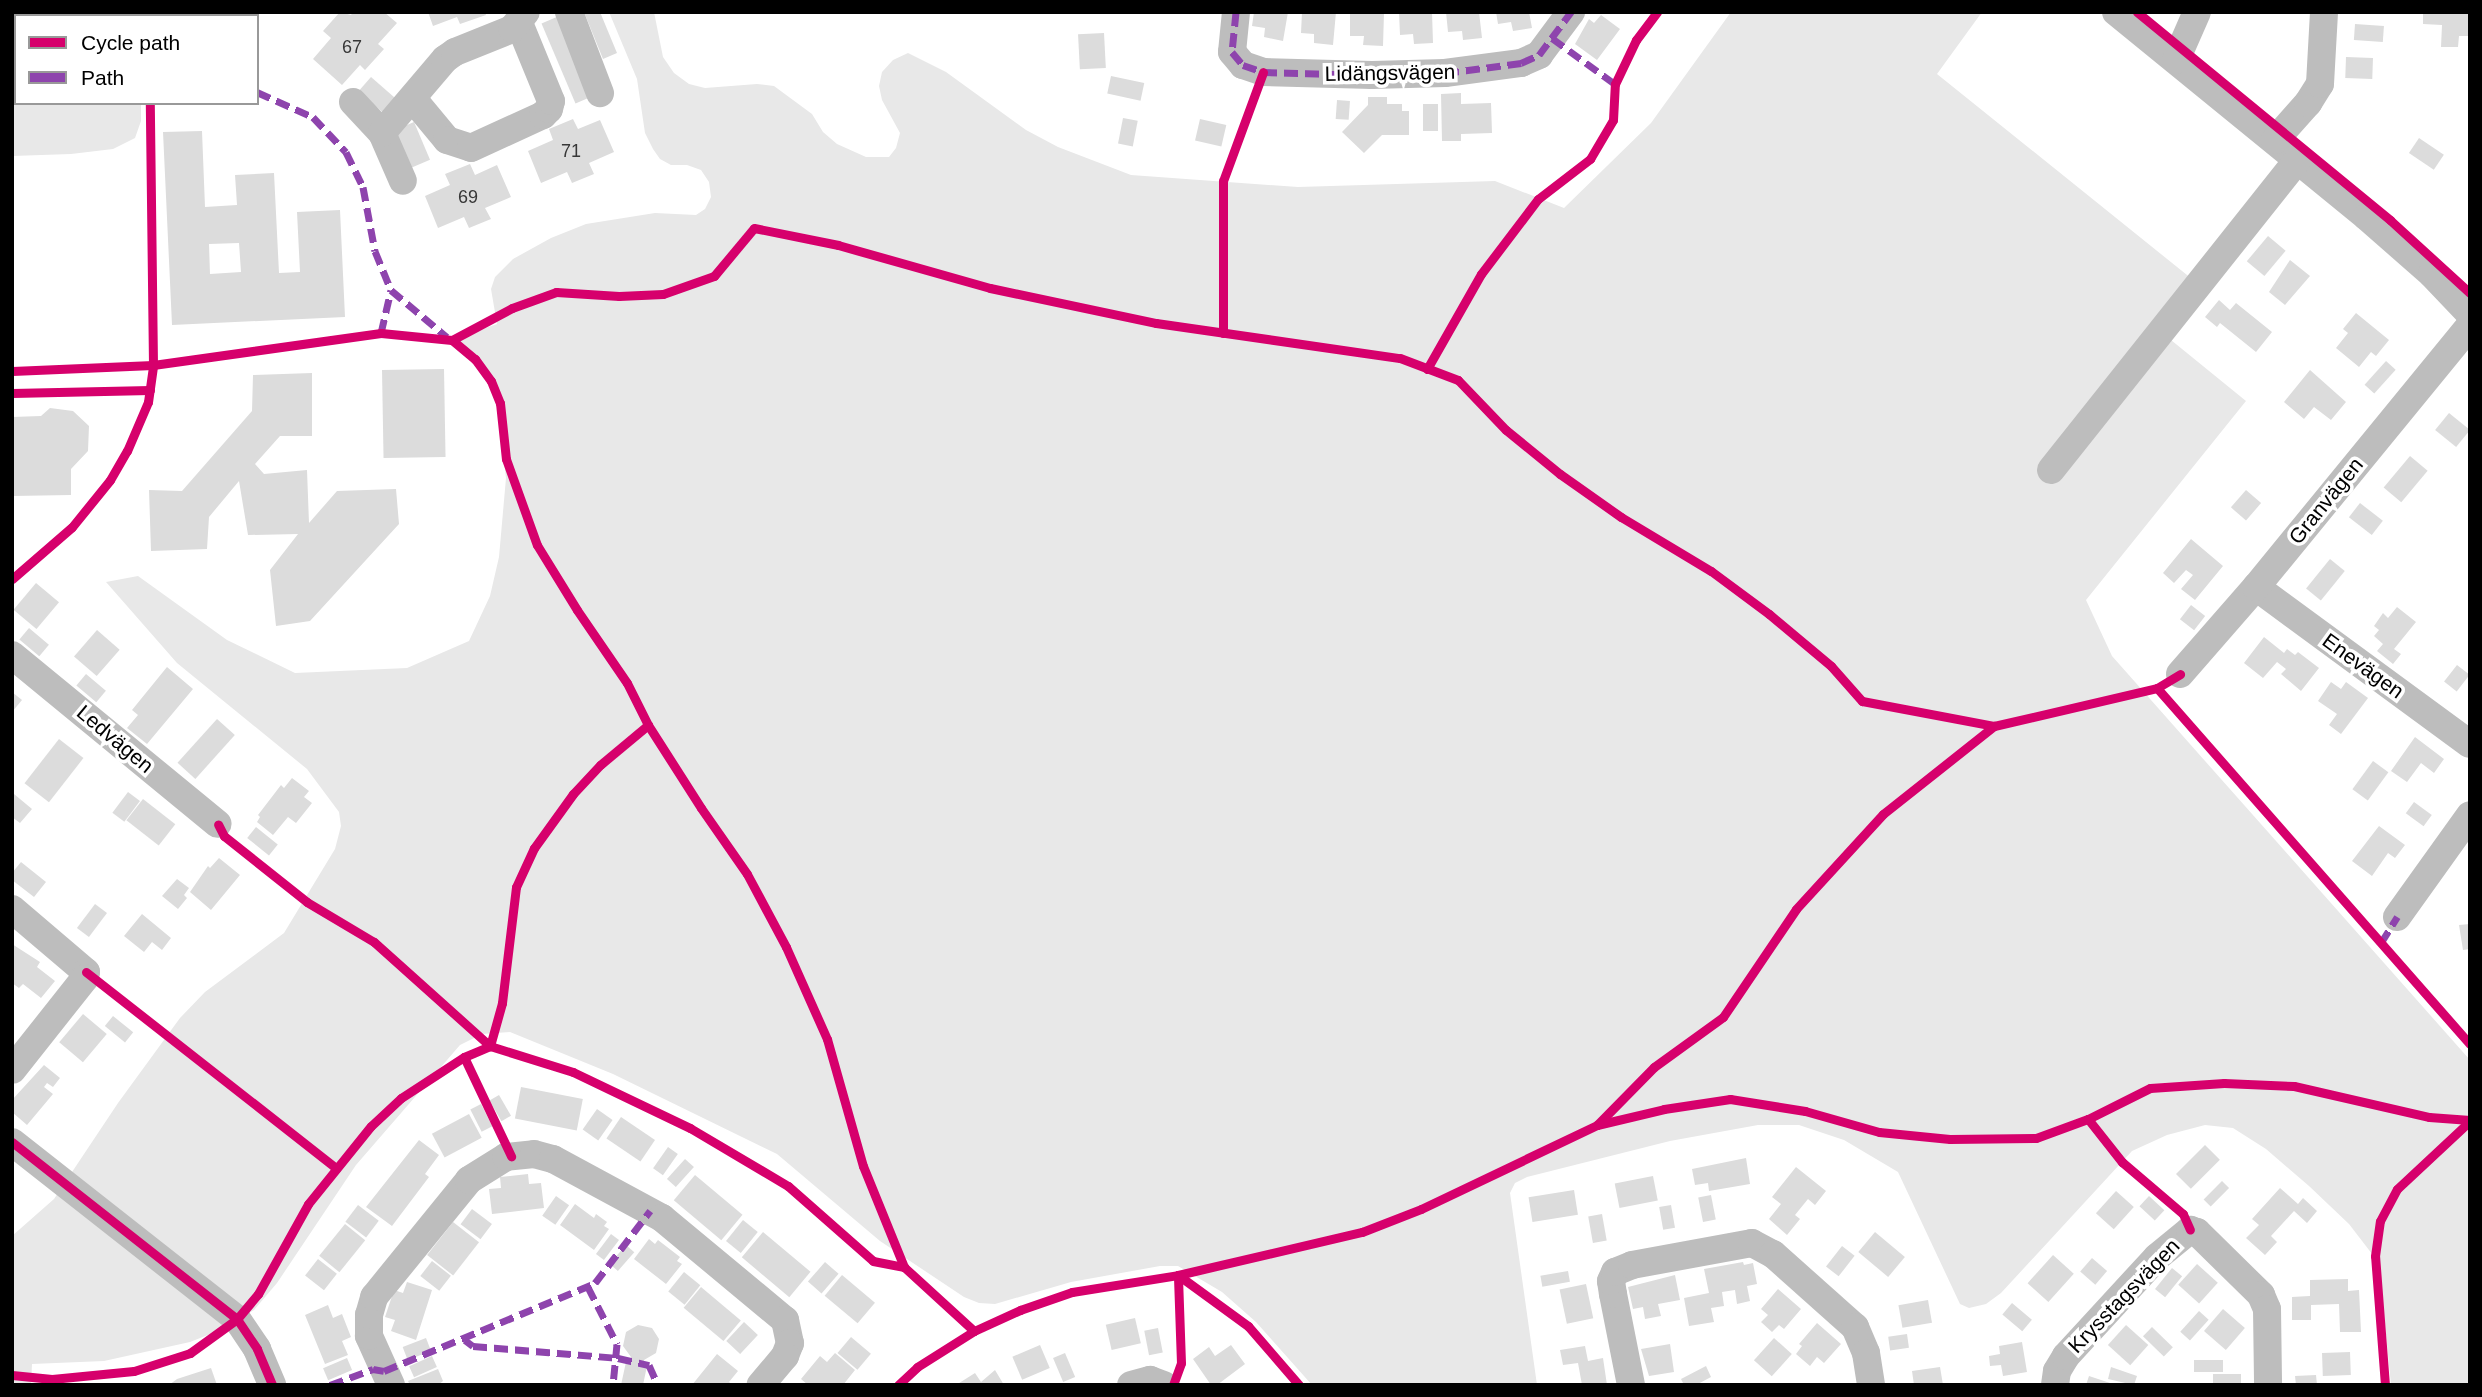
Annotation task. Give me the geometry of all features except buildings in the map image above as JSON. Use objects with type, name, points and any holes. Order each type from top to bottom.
[{"type":"street","points":[[569,12],[600,93]]},
{"type":"street","name":"Lidängsvägen","points":[[1236,12],[1232,52],[1243,65],[1263,72],[1372,75],[1445,73],[1521,63],[1539,55],[1571,12]]},
{"type":"street","points":[[2116,12],[2275,140],[2432,274],[2470,314]]},
{"type":"street","points":[[2176,60],[2197,12]]},
{"type":"street","points":[[2275,140],[2308,103],[2320,84],[2324,12]]},
{"type":"street","points":[[382,133],[455,52],[523,18],[551,101],[550,109],[543,115],[471,148],[447,140],[413,99]]},
{"type":"street","points":[[353,103],[382,133],[402,181]]},
{"type":"street","points":[[2051,470],[2298,160]]},
{"type":"street","name":"Granvägen","points":[[2180,674],[2256,587],[2470,326]]},
{"type":"street","name":"Enevägen","points":[[2256,587],[2470,744]]},
{"type":"street","name":"Ledvägen","points":[[12,655],[218,824]]},
{"type":"street","points":[[2397,917],[2470,815]]},
{"type":"street","points":[[12,909],[86,972],[85,978],[12,1070]]},
{"type":"street","points":[[12,1142],[237,1319],[257,1349],[272,1385]]},
{"type":"street","points":[[391,1385],[369,1336],[369,1315],[374,1297],[469,1180],[489,1165],[506,1157],[534,1154],[565,1165],[662,1218],[785,1320],[790,1343],[785,1356],[761,1385]]},
{"type":"street","name":"Krysstagsvägen","points":[[2055,1385],[2057,1371],[2066,1356],[2157,1257],[2190,1230],[2197,1232],[2261,1295],[2267,1309],[2268,1385]]},
{"type":"street","points":[[1631,1385],[1611,1281],[1615,1272],[1632,1265],[1752,1243],[1773,1254],[1855,1326],[1866,1353],[1871,1385]]},
{"type":"street","points":[[1131,1385],[1150,1380],[1164,1385]]},
{"type":"shaded area","points":[[81,12],[256,12],[256,14]]},
{"type":"shaded area","points":[[609,12],[654,12],[663,57],[674,73],[689,84],[705,88],[757,84],[774,86],[812,114],[823,132],[837,144],[866,157],[889,157],[896,148],[900,133],[882,100],[879,86],[882,72],[893,60],[908,53],[946,72],[1026,130],[1058,147],[1131,175],[1298,187],[1495,181],[1564,208],[1651,123],[1731,12],[1982,12],[1937,74],[2192,279],[2155,327],[2246,401],[2086,600],[2112,656],[2470,1060],[2470,1385],[2391,1385],[2379,1263],[2349,1224],[2309,1186],[2266,1149],[2233,1128],[2205,1125],[2167,1135],[2132,1151],[2001,1293],[1986,1304],[1969,1308],[1960,1304],[1898,1172],[1844,1140],[1799,1125],[1758,1125],[1670,1141],[1527,1177],[1515,1183],[1510,1193],[1537,1385],[1312,1385],[1256,1322],[1222,1292],[1178,1266],[1160,1266],[1071,1282],[995,1304],[979,1303],[964,1297],[880,1241],[777,1154],[613,1074],[510,1032],[482,1034],[460,1045],[356,1165],[277,1283],[254,1310],[223,1329],[190,1342],[104,1361],[32,1364],[31,1385],[12,1385],[12,1236],[54,1199],[118,1103],[180,1018],[205,992],[284,933],[335,849],[341,826],[339,812],[307,769],[177,663],[106,582],[138,576],[227,640],[295,673],[407,668],[469,641],[490,596],[499,557],[506,478],[496,395],[489,379],[454,339],[497,324],[491,289],[495,277],[513,259],[551,238],[586,224],[655,213],[696,215],[705,209],[711,197],[709,182],[701,170],[687,165],[671,165],[660,159],[653,149],[645,133],[637,79]]},
{"type":"shaded area","points":[[12,25],[14,105],[141,105],[141,121],[135,138],[113,149],[12,156]]},
{"type":"marked path","points":[[1236,12],[1232,52],[1243,65],[1263,72],[1372,75],[1445,73],[1521,63],[1539,55],[1571,12]]},
{"type":"marked path","points":[[1552,38],[1615,84]]},
{"type":"marked path","points":[[259,93],[313,117],[346,152],[363,187],[375,251],[391,290],[447,337]]},
{"type":"marked path","points":[[381,333],[391,290]]},
{"type":"marked path","points":[[2381,943],[2397,917]]},
{"type":"marked path","points":[[330,1385],[373,1369],[384,1371],[595,1283],[650,1211]]},
{"type":"marked path","points":[[588,1287],[617,1344],[613,1385]]},
{"type":"marked path","points":[[465,1340],[473,1346],[618,1358],[649,1365],[658,1385]]},
{"type":"cycle path","points":[[1427,369],[1481,274],[1538,199],[1590,159],[1613,120],[1615,84],[1636,40],[1657,12]]},
{"type":"cycle path","points":[[2137,12],[2390,220],[2470,293]]},
{"type":"cycle path","points":[[1223,333],[1223,181],[1263,72]]},
{"type":"cycle path","points":[[12,579],[72,527],[110,480],[127,451],[148,402],[153,365],[150,105]]},
{"type":"cycle path","points":[[452,340],[512,308],[556,292],[619,296],[663,294],[714,276],[754,228],[838,245],[990,288],[1156,323],[1400,358],[1458,380],[1506,430],[1560,474],[1621,517],[1711,571],[1769,614],[1831,666],[1862,701],[1994,726]]},
{"type":"cycle path","points":[[12,371],[153,365],[381,333],[452,340],[475,359],[491,381],[500,403],[506,459],[537,545],[627,683],[648,725],[747,874],[786,947],[827,1039],[863,1166],[904,1267]]},
{"type":"cycle path","points":[[12,393],[150,390]]},
{"type":"cycle path","points":[[1597,1125],[1654,1067],[1723,1017],[1796,909],[1883,814],[1994,726],[2157,688],[2180,674]]},
{"type":"cycle path","points":[[2157,688],[2470,1044]]},
{"type":"cycle path","points":[[648,725],[600,765],[573,794],[534,848],[516,887],[502,1003],[490,1046],[573,1072],[690,1128],[788,1186],[873,1261],[904,1267],[974,1331]]},
{"type":"cycle path","points":[[12,1375],[52,1379],[134,1371],[190,1353],[237,1319],[258,1294],[308,1204],[371,1126],[401,1098],[464,1057],[490,1046],[374,942],[307,902],[224,836],[218,824]]},
{"type":"cycle path","points":[[86,972],[336,1168]]},
{"type":"cycle path","points":[[464,1057],[511,1156]]},
{"type":"cycle path","points":[[898,1385],[917,1367],[974,1331],[1020,1310],[1072,1292],[1178,1275],[1362,1232],[1421,1209],[1597,1125],[1664,1109],[1730,1099],[1805,1111],[1879,1132],[1950,1139],[2036,1138],[2088,1119],[2150,1088],[2224,1083],[2294,1086],[2429,1117],[2470,1120]]},
{"type":"cycle path","points":[[2088,1119],[2122,1162],[2183,1214],[2190,1230]]},
{"type":"cycle path","points":[[2385,1385],[2375,1256],[2380,1221],[2397,1189],[2470,1121]]},
{"type":"cycle path","points":[[12,1142],[237,1319],[257,1349],[272,1385]]},
{"type":"cycle path","points":[[1178,1275],[1248,1326],[1299,1385]]},
{"type":"cycle path","points":[[1173,1385],[1181,1363],[1178,1275]]}]
